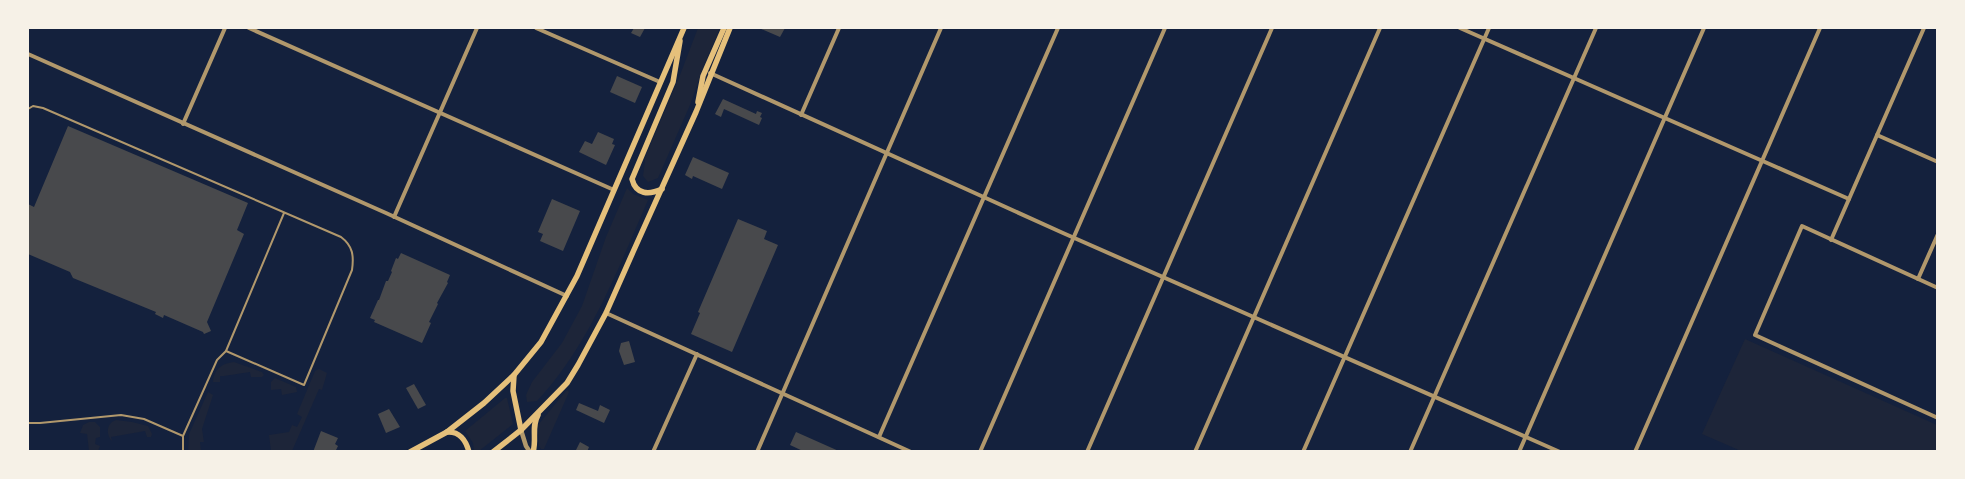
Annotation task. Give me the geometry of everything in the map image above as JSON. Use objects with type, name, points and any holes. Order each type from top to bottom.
[{"type":"main road","points":[[698,106],[698,96],[703,76],[724,28]]},
{"type":"main road","points":[[493,452],[521,430],[568,383],[606,313],[662,189],[730,28]]},
{"type":"main road","points":[[410,452],[447,432],[484,403],[514,375],[541,342],[577,276],[683,29]]},
{"type":"main road","points":[[662,189],[648,194],[641,192],[636,189],[632,179],[673,82],[683,29]]},
{"type":"main road","points":[[514,375],[513,391],[521,430]]},
{"type":"main road","points":[[532,452],[535,447],[534,427],[540,411]]},
{"type":"main road","points":[[447,432],[454,431],[460,435],[465,440],[468,452]]},
{"type":"street","points":[[183,124],[224,28]]},
{"type":"street","points":[[249,28],[614,190]]},
{"type":"street","points":[[394,217],[477,28]]},
{"type":"street","points":[[536,28],[660,82]]},
{"type":"street","points":[[801,115],[839,28]]},
{"type":"street","points":[[757,452],[941,28]]},
{"type":"street","points":[[879,437],[1058,28]]},
{"type":"street","points":[[980,452],[1165,28]]},
{"type":"street","points":[[1087,452],[1272,28]]},
{"type":"street","points":[[1195,452],[1380,28]]},
{"type":"street","points":[[1460,28],[1848,199]]},
{"type":"street","points":[[1303,452],[1489,28]]},
{"type":"street","points":[[1410,452],[1596,28]]},
{"type":"street","points":[[1519,452],[1704,28]]},
{"type":"street","points":[[1634,452],[1820,28]]},
{"type":"street","points":[[1831,240],[1924,28]]},
{"type":"street","points":[[28,54],[567,296]]},
{"type":"street","points":[[710,73],[1073,238],[1560,452]]},
{"type":"street","points":[[1876,135],[1938,162]]},
{"type":"street","points":[[1938,288],[1802,226],[1755,335],[1938,418]]},
{"type":"street","points":[[1918,279],[1938,234]]},
{"type":"street","points":[[606,313],[911,452]]},
{"type":"street","points":[[653,452],[697,354]]},
{"type":"street","points":[[521,430],[526,446],[532,452]]},
{"type":"lane","points":[[28,109],[38,106],[347,242],[352,251],[352,270],[304,385],[226,352]]},
{"type":"lane","points":[[183,452],[183,436],[216,360],[226,352],[284,213]]},
{"type":"lane","points":[[28,423],[121,415],[160,424],[183,436]]},
{"type":"shaded area","points":[[698,28],[720,28],[690,105],[658,178],[648,182],[643,176],[644,160]]},
{"type":"shaded area","points":[[627,188],[633,194],[648,200],[601,306],[572,356],[556,379],[537,401],[527,402],[526,395],[532,382],[562,343],[582,306],[606,237]]},
{"type":"shaded area","points":[[1745,339],[1937,425],[1937,451],[1741,451],[1702,434]]},
{"type":"shaded area","points":[[234,362],[262,372],[264,375],[262,377],[251,377],[250,372],[220,376],[220,382],[213,382],[216,371],[219,368]]},
{"type":"shaded area","points":[[319,369],[327,373],[322,390],[319,389],[292,451],[271,451],[269,435],[289,432],[292,425],[297,427],[302,417],[297,414],[315,371]]},
{"type":"shaded area","points":[[275,378],[296,387],[297,392],[282,395],[281,389],[271,390],[271,382]]},
{"type":"shaded area","points":[[567,390],[569,392],[544,449],[541,449],[539,446],[538,425]]},
{"type":"shaded area","points":[[208,392],[213,395],[202,429],[204,442],[200,442],[201,451],[188,451],[189,434]]},
{"type":"shaded area","points":[[507,398],[513,424],[479,451],[474,451],[473,443],[465,431]]},
{"type":"shaded area","points":[[116,420],[148,426],[152,434],[151,437],[147,437],[145,431],[111,437],[112,441],[108,429],[110,424]]},
{"type":"shaded area","points":[[95,422],[100,427],[100,437],[96,438],[95,444],[100,446],[98,451],[89,451],[87,434],[80,433],[83,425]]},
{"type":"building","points":[[634,28],[645,28],[640,37],[631,33]]},
{"type":"building","points":[[759,28],[785,28],[780,37]]},
{"type":"building","points":[[617,76],[642,87],[635,103],[610,92]]},
{"type":"building","points":[[723,99],[756,114],[757,111],[762,113],[759,125],[724,109],[721,117],[715,114]]},
{"type":"building","points":[[68,126],[248,203],[237,230],[244,234],[207,322],[211,331],[204,334],[164,315],[163,318],[155,314],[156,312],[73,278],[70,272],[28,254],[28,204],[34,207]]},
{"type":"building","points":[[598,132],[614,139],[612,144],[615,145],[606,165],[579,152],[585,141],[592,144]]},
{"type":"building","points":[[693,157],[729,173],[722,189],[693,176],[692,179],[685,175]]},
{"type":"building","points":[[552,199],[580,211],[563,251],[540,241],[543,234],[538,232]]},
{"type":"building","points":[[738,219],[767,231],[764,239],[778,245],[732,352],[691,334],[700,313],[698,312]]},
{"type":"building","points":[[401,253],[450,275],[429,322],[431,323],[422,343],[374,322],[375,320],[370,318],[386,281],[388,281],[392,272],[396,258],[398,259]]},
{"type":"building","points":[[629,341],[635,362],[624,365],[619,351],[621,343]]},
{"type":"building","points":[[414,384],[426,405],[418,409],[406,388]]},
{"type":"building","points":[[579,403],[598,411],[600,405],[610,410],[604,423],[576,410]]},
{"type":"building","points":[[389,409],[400,427],[386,433],[378,414]]},
{"type":"building","points":[[321,431],[338,438],[335,444],[338,446],[335,452],[313,452]]},
{"type":"building","points":[[796,432],[841,452],[805,452],[790,445]]},
{"type":"building","points":[[580,442],[589,447],[587,452],[575,452]]}]
